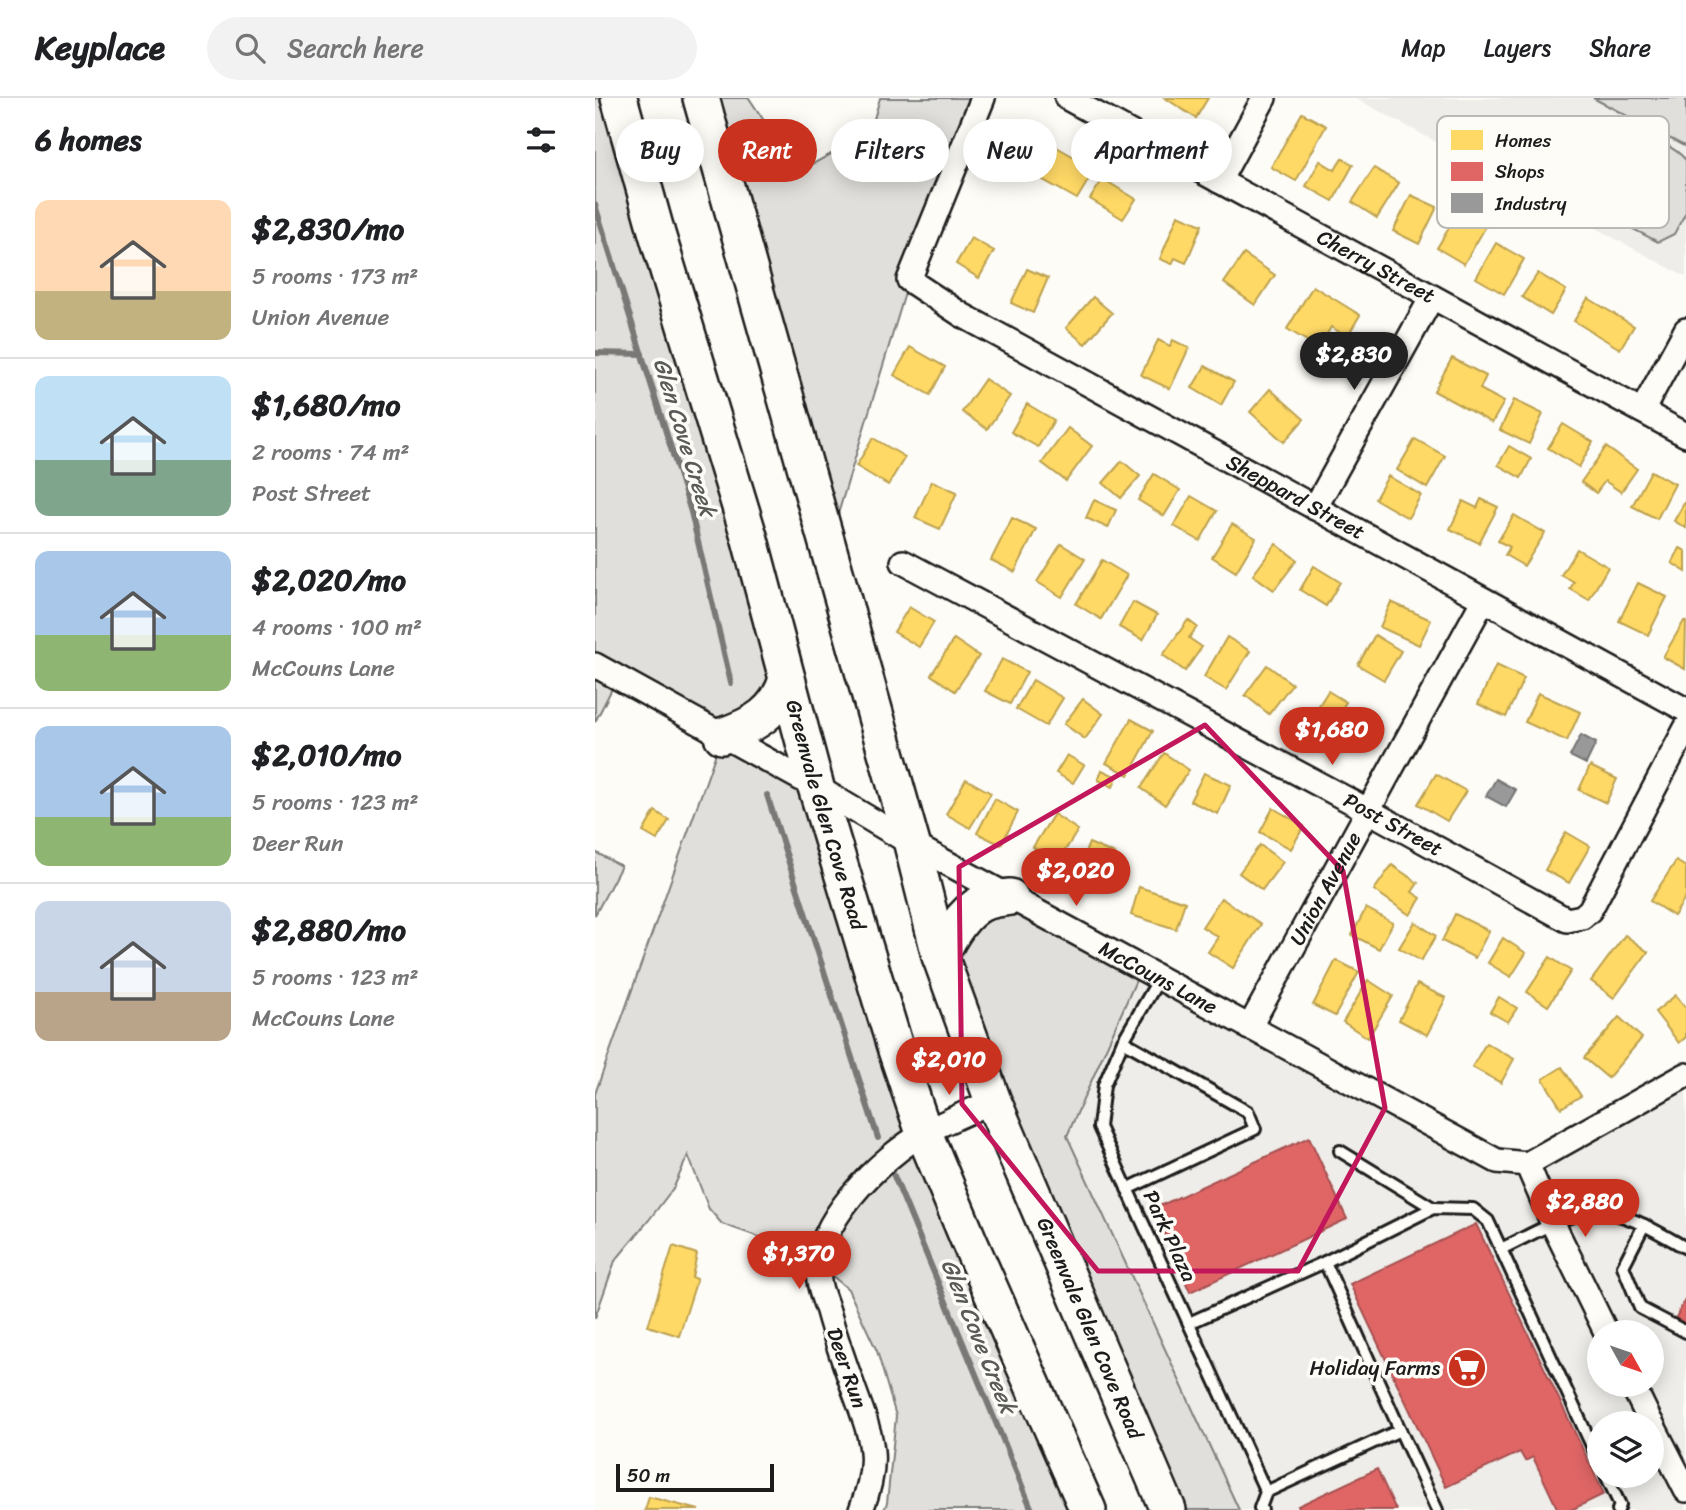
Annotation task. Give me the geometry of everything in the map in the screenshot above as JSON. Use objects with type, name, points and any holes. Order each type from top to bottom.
[{"type":"main road","name":"Greenvale Glen Cove Road","points":[[619,98],[657,234],[749,536],[816,787],[896,1050],[924,1133],[969,1241],[1088,1510]]},
{"type":"main road","name":"Greenvale Glen Cove Road","points":[[701,98],[912,844],[940,956],[993,1101],[1168,1510]]},
{"type":"main road","points":[[722,736],[751,725],[765,715],[783,692],[787,679]]},
{"type":"main road","points":[[940,956],[950,937],[970,912],[982,904],[1010,897]]},
{"type":"street","name":"Sheppard Street","points":[[983,98],[909,280],[962,315],[1686,710]]},
{"type":"street","name":"Cherry Street","points":[[1067,98],[1105,119]]},
{"type":"street","points":[[1232,157],[1264,98]]},
{"type":"street","name":"Cherry Street","points":[[1221,182],[1686,435]]},
{"type":"street","points":[[1315,508],[1432,297]]},
{"type":"street","points":[[1642,411],[1686,330]]},
{"type":"street","name":"Post Street","points":[[903,562],[1567,920],[1582,917],[1590,910],[1686,728]]},
{"type":"street","name":"Union Avenue","points":[[1249,1028],[1483,601]]},
{"type":"street","name":"McCouns Lane","points":[[595,665],[816,787],[912,844],[1497,1161],[1527,1164]]},
{"type":"street","points":[[1600,1320],[1527,1164],[1686,1075]]},
{"type":"street","name":"Deer Run","points":[[861,1510],[870,1488],[873,1454],[868,1430],[839,1351],[818,1280],[818,1261],[823,1240],[834,1219],[873,1172],[888,1159],[924,1133],[993,1101]]},
{"type":"street","points":[[1664,1447],[1686,1490]]},
{"type":"lane","name":"Park Plaza","points":[[1159,979],[1123,1041],[1104,1085],[1099,1127],[1266,1492]]},
{"type":"lane","points":[[1123,1041],[1248,1112],[1255,1129],[1127,1189]]},
{"type":"lane","points":[[1340,1151],[1433,1208]]},
{"type":"lane","points":[[1189,1323],[1325,1262],[1433,1208],[1473,1209],[1488,1221],[1587,1435]]},
{"type":"lane","points":[[1501,1250],[1553,1224],[1581,1214],[1598,1212],[1613,1214],[1644,1225],[1686,1248]]},
{"type":"lane","points":[[1644,1225],[1623,1266],[1640,1308],[1686,1332]]},
{"type":"lane","points":[[1325,1262],[1437,1510]]},
{"type":"lane","points":[[1262,1510],[1266,1492],[1400,1430]]},
{"type":"lane","points":[[1612,1488],[1620,1505],[1618,1510]]},
{"type":"highlighted area","points":[[1205,725],[1343,871],[1385,1108],[1298,1271],[1098,1271],[962,1104],[959,867]]},
{"type":"shaded area","points":[[595,98],[619,98],[625,119],[616,119],[616,182],[643,182],[787,679],[736,731],[816,787],[1080,1510],[884,1510],[896,1416],[877,1351],[848,1289],[792,1242],[759,1237],[722,1224],[709,1209],[688,1155],[674,1187],[615,1261],[595,1318],[595,1094],[722,736],[618,677],[595,722]]},
{"type":"shaded area","points":[[701,98],[749,98],[763,119],[718,119],[718,158]]},
{"type":"shaded area","points":[[880,98],[983,98],[974,119],[963,119],[963,147],[949,182],[949,119],[874,119]]},
{"type":"shaded area","points":[[1355,98],[1686,98],[1686,277],[1595,228],[1669,228],[1669,116],[1437,116],[1437,142]]},
{"type":"shaded area","points":[[1593,98],[1686,98],[1686,147],[1669,138],[1669,116],[1627,116]]},
{"type":"shaded area","points":[[1669,147],[1686,160],[1686,212],[1674,234],[1658,242],[1631,228],[1669,228]]},
{"type":"shaded area","points":[[831,154],[831,182],[949,182],[909,280],[828,547],[725,182],[817,182],[817,162]]},
{"type":"shaded area","points":[[595,852],[621,866],[595,915]]},
{"type":"shaded area","points":[[1004,894],[1141,969],[1067,1136],[1239,1510],[1168,1510],[940,956]]},
{"type":"shaded area","points":[[1141,969],[1527,1164],[1686,1075],[1686,1510],[1239,1510],[1067,1136]]},
{"type":"building: Homes","points":[[1165,98],[1208,98],[1196,118]]},
{"type":"building: Homes","points":[[1302,113],[1326,126],[1296,181],[1271,167]]},
{"type":"building: Homes","points":[[1057,147],[1071,155],[1071,182],[1087,182],[1077,199],[1047,182],[1057,182]]},
{"type":"building: Homes","points":[[1342,158],[1353,165],[1333,201],[1306,186],[1320,161],[1335,170]]},
{"type":"building: Homes","points":[[1374,168],[1399,183],[1377,218],[1352,202]]},
{"type":"building: Homes","points":[[1101,182],[1108,182],[1136,199],[1123,219],[1090,199]]},
{"type":"building: Homes","points":[[1411,195],[1437,207],[1419,244],[1393,231]]},
{"type":"building: Homes","points":[[1178,215],[1202,225],[1186,263],[1175,258],[1172,264],[1160,259]]},
{"type":"building: Homes","points":[[1449,228],[1485,228],[1464,264],[1437,248]]},
{"type":"building: Homes","points":[[971,238],[994,251],[979,278],[956,264]]},
{"type":"building: Homes","points":[[1496,243],[1524,259],[1504,294],[1476,278]]},
{"type":"building: Homes","points":[[1244,254],[1275,275],[1255,305],[1224,283]]},
{"type":"building: Homes","points":[[1027,269],[1048,278],[1033,313],[1011,303]]},
{"type":"building: Homes","points":[[1538,273],[1566,290],[1551,315],[1522,297]]},
{"type":"building: Homes","points":[[1313,286],[1360,315],[1347,337],[1331,327],[1319,348],[1287,329]]},
{"type":"building: Homes","points":[[1093,297],[1112,313],[1085,344],[1066,328]]},
{"type":"building: Homes","points":[[1588,298],[1634,326],[1620,349],[1574,321]]},
{"type":"building: Homes","points":[[1158,340],[1170,346],[1173,340],[1189,348],[1170,389],[1141,375]]},
{"type":"building: Homes","points":[[910,347],[945,367],[930,395],[894,375]]},
{"type":"building: Homes","points":[[1452,358],[1486,376],[1480,389],[1504,402],[1492,423],[1434,391]]},
{"type":"building: Homes","points":[[1205,366],[1234,382],[1221,405],[1192,388]]},
{"type":"building: Homes","points":[[985,379],[1010,396],[987,429],[962,412]]},
{"type":"building: Homes","points":[[1270,389],[1304,419],[1284,442],[1250,412]]},
{"type":"building: Homes","points":[[1514,400],[1543,414],[1529,444],[1500,430]]},
{"type":"building: Homes","points":[[1027,404],[1054,420],[1038,447],[1011,432]]},
{"type":"building: Homes","points":[[1563,424],[1593,442],[1579,467],[1548,448]]},
{"type":"building: Homes","points":[[1068,428],[1092,446],[1066,481],[1042,463]]},
{"type":"building: Homes","points":[[873,438],[905,457],[888,485],[856,466]]},
{"type":"building: Homes","points":[[1415,439],[1445,456],[1427,488],[1397,470]]},
{"type":"building: Homes","points":[[1509,446],[1531,459],[1521,478],[1498,465]]},
{"type":"building: Homes","points":[[1606,447],[1637,469],[1621,492],[1605,481],[1596,493],[1581,482]]},
{"type":"building: Homes","points":[[1122,461],[1140,476],[1121,498],[1103,483]]},
{"type":"building: Homes","points":[[1651,471],[1675,484],[1657,519],[1632,506]]},
{"type":"building: Homes","points":[[1154,474],[1180,490],[1164,516],[1138,500]]},
{"type":"building: Homes","points":[[1388,476],[1421,495],[1408,518],[1375,499]]},
{"type":"building: Homes","points":[[932,481],[957,492],[940,529],[915,518]]},
{"type":"building: Homes","points":[[1191,496],[1217,511],[1200,541],[1174,526]]},
{"type":"building: Homes","points":[[1481,499],[1498,507],[1479,543],[1450,529],[1463,501],[1477,508]]},
{"type":"building: Homes","points":[[1094,500],[1116,510],[1108,528],[1086,518]]},
{"type":"building: Homes","points":[[1686,500],[1686,528],[1674,521]]},
{"type":"building: Homes","points":[[1514,515],[1545,533],[1524,566],[1505,555],[1510,547],[1498,541]]},
{"type":"building: Homes","points":[[1012,518],[1036,529],[1015,572],[991,560]]},
{"type":"building: Homes","points":[[1232,524],[1256,538],[1236,572],[1212,557]]},
{"type":"building: Homes","points":[[1061,544],[1085,559],[1062,597],[1037,582]]},
{"type":"building: Homes","points":[[1276,544],[1297,560],[1274,590],[1253,575]]},
{"type":"building: Homes","points":[[1680,548],[1686,551],[1686,572],[1672,563]]},
{"type":"building: Homes","points":[[1577,549],[1608,567],[1589,600],[1570,589],[1574,582],[1561,575]]},
{"type":"building: Homes","points":[[1102,560],[1127,575],[1101,619],[1076,604]]},
{"type":"building: Homes","points":[[1314,566],[1340,582],[1326,606],[1300,590]]},
{"type":"building: Homes","points":[[1638,583],[1667,597],[1648,635],[1619,621]]},
{"type":"building: Homes","points":[[1133,602],[1157,615],[1143,640],[1119,627]]},
{"type":"building: Homes","points":[[1391,602],[1431,620],[1419,645],[1380,627]]},
{"type":"building: Homes","points":[[909,607],[934,622],[919,647],[894,632]]},
{"type":"building: Homes","points":[[1188,620],[1197,627],[1189,638],[1202,647],[1185,671],[1163,655]]},
{"type":"building: Homes","points":[[1684,621],[1686,622],[1685,669],[1663,657]]},
{"type":"building: Homes","points":[[1375,635],[1401,651],[1384,680],[1358,665]]},
{"type":"building: Homes","points":[[1227,637],[1250,651],[1226,690],[1204,677]]},
{"type":"building: Homes","points":[[954,639],[979,656],[955,691],[931,675]]},
{"type":"building: Homes","points":[[1002,659],[1027,672],[1010,704],[985,691]]},
{"type":"building: Homes","points":[[1267,665],[1292,684],[1269,714],[1245,695]]},
{"type":"building: Homes","points":[[1496,665],[1524,678],[1506,717],[1478,704]]},
{"type":"building: Homes","points":[[1033,680],[1063,698],[1046,726],[1016,709]]},
{"type":"building: Homes","points":[[1328,691],[1346,702],[1338,715],[1347,720],[1329,748],[1303,731]]},
{"type":"building: Homes","points":[[1538,693],[1580,712],[1567,741],[1525,722]]},
{"type":"building: Homes","points":[[1083,699],[1103,714],[1085,739],[1064,724]]},
{"type":"building: Homes","points":[[1131,719],[1153,731],[1129,775],[1106,763]]},
{"type":"building: Homes","points":[[1164,753],[1189,770],[1165,805],[1141,788]]},
{"type":"building: Homes","points":[[1067,755],[1084,765],[1073,783],[1056,773]]},
{"type":"building: Homes","points":[[1590,766],[1617,779],[1606,803],[1579,790]]},
{"type":"building: Homes","points":[[1102,770],[1117,777],[1113,787],[1098,780]]},
{"type":"building: Homes","points":[[1204,773],[1231,785],[1218,814],[1190,801]]},
{"type":"building: Homes","points":[[1436,774],[1466,791],[1447,821],[1418,804]]},
{"type":"building: Homes","points":[[966,779],[991,793],[970,828],[946,814]]},
{"type":"building: Homes","points":[[995,799],[1018,812],[1001,845],[977,833]]},
{"type":"building: Homes","points":[[1273,808],[1304,826],[1291,849],[1260,832]]},
{"type":"building: Homes","points":[[655,811],[669,820],[657,840],[643,832]]},
{"type":"building: Homes","points":[[1054,814],[1078,830],[1057,863],[1033,847]]},
{"type":"building: Homes","points":[[1566,832],[1590,846],[1569,883],[1545,870]]},
{"type":"building: Homes","points":[[1089,843],[1115,854],[1102,887],[1075,877]]},
{"type":"building: Homes","points":[[1260,845],[1283,862],[1262,890],[1239,873]]},
{"type":"building: Homes","points":[[1676,861],[1686,867],[1686,897],[1674,916],[1650,901]]},
{"type":"building: Homes","points":[[1392,865],[1418,883],[1412,892],[1421,898],[1410,915],[1374,890]]},
{"type":"building: Homes","points":[[1139,887],[1185,902],[1176,929],[1131,915]]},
{"type":"building: Homes","points":[[1221,898],[1261,924],[1233,968],[1208,952],[1218,937],[1202,927]]},
{"type":"building: Homes","points":[[1366,908],[1393,923],[1379,949],[1352,935]]},
{"type":"building: Homes","points":[[1455,914],[1489,931],[1475,958],[1442,941]]},
{"type":"building: Homes","points":[[1415,922],[1436,936],[1421,961],[1399,948]]},
{"type":"building: Homes","points":[[1625,935],[1648,952],[1614,998],[1591,981]]},
{"type":"building: Homes","points":[[1503,938],[1526,953],[1511,977],[1488,963]]},
{"type":"building: Homes","points":[[1550,957],[1571,971],[1548,1006],[1527,992]]},
{"type":"building: Homes","points":[[1336,960],[1359,972],[1335,1016],[1313,1005]]},
{"type":"building: Homes","points":[[1368,980],[1393,996],[1368,1038],[1343,1022]]},
{"type":"building: Homes","points":[[1417,984],[1446,998],[1427,1035],[1399,1020]]},
{"type":"building: Homes","points":[[1676,995],[1686,1008],[1686,1037],[1679,1043],[1655,1012]]},
{"type":"building: Homes","points":[[1499,997],[1517,1008],[1508,1022],[1490,1012]]},
{"type":"building: Homes","points":[[1619,1017],[1642,1038],[1608,1078],[1584,1058]]},
{"type":"building: Homes","points":[[1486,1043],[1514,1059],[1501,1083],[1472,1067]]},
{"type":"building: Homes","points":[[1562,1067],[1581,1096],[1561,1108],[1543,1079]]},
{"type":"building: Homes","points":[[673,1246],[697,1254],[692,1277],[697,1279],[679,1336],[648,1326]]},
{"type":"building: Homes","points":[[649,1497],[699,1510],[645,1510]]},
{"type":"building: Shops","points":[[1309,1137],[1347,1219],[1190,1292],[1153,1209]]},
{"type":"building: Shops","name":"Holiday Farms","points":[[1476,1224],[1587,1458],[1587,1488],[1601,1488],[1604,1494],[1571,1510],[1558,1510],[1533,1457],[1525,1461],[1520,1452],[1446,1487],[1350,1284]]},
{"type":"building: Shops","points":[[1686,1298],[1686,1329],[1673,1323]]},
{"type":"building: Shops","points":[[1377,1469],[1396,1510],[1300,1510],[1298,1506]]},
{"type":"building: Industry","points":[[1581,735],[1596,743],[1586,764],[1570,756]]},
{"type":"building: Industry","points":[[1496,779],[1516,790],[1506,807],[1486,796]]},
{"type":"waterway","name":"Glen Cove Creek","points":[[595,205],[691,512],[731,683]]},
{"type":"waterway","points":[[595,353],[642,354]]},
{"type":"waterway","name":"Glen Cove Creek","points":[[767,795],[878,1138]]},
{"type":"waterway","name":"Glen Cove Creek","points":[[894,1176],[1032,1510]]},
{"type":"place","name":"Holiday Farms","points":[[1467,1368]]}]
